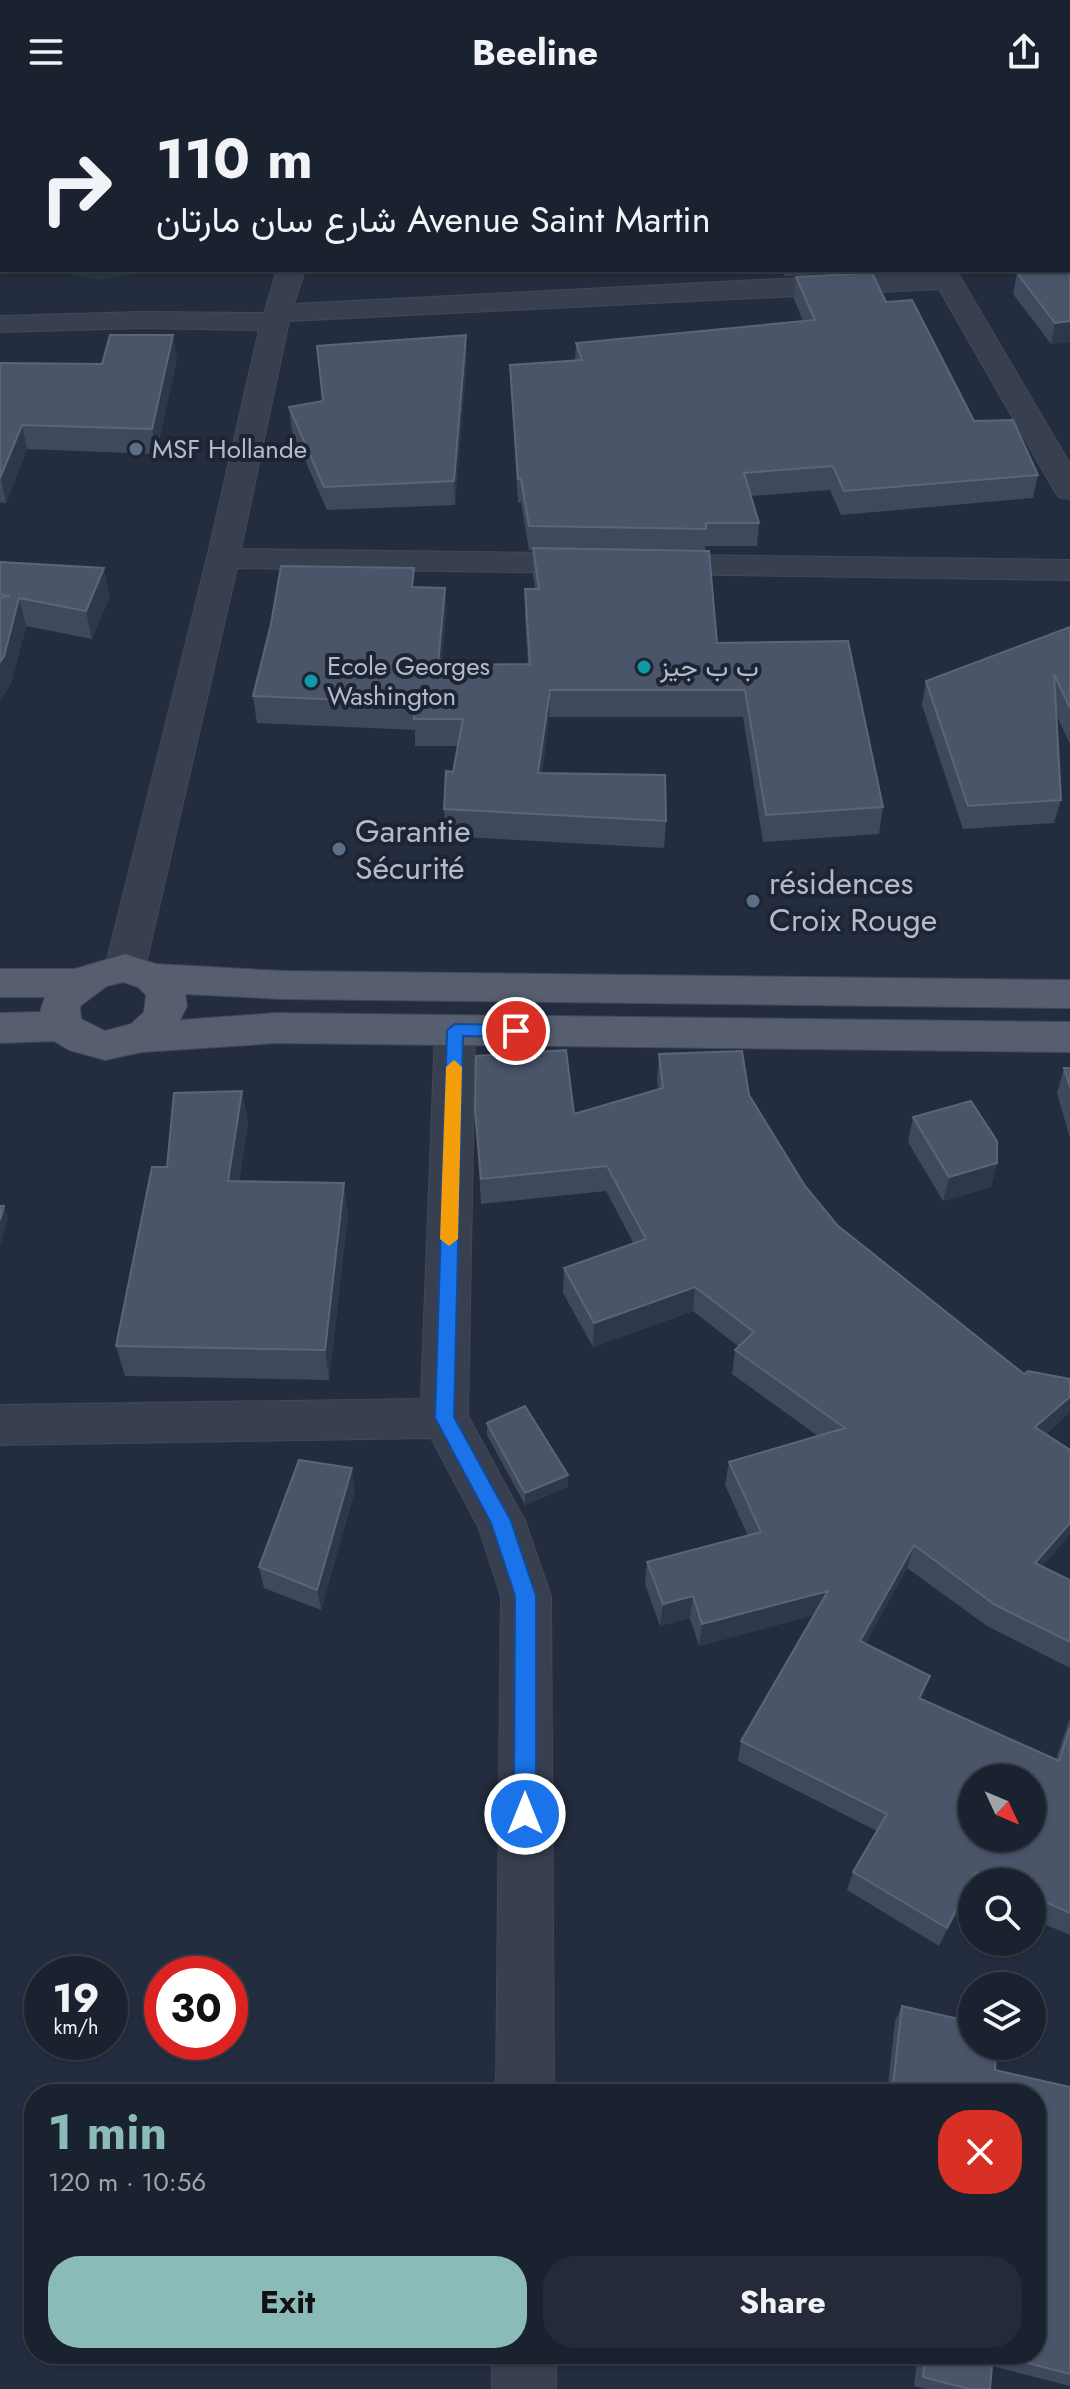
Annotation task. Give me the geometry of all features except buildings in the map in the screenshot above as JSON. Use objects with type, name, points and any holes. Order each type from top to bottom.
[{"type":"main road","points":[[139,1038],[160,1024],[168,1011],[165,989],[140,973]]},
{"type":"main road","points":[[1070,994],[283,985],[140,973],[94,974],[67,993],[61,1007],[64,1026],[75,1036],[89,1043],[107,1045],[139,1038],[277,1028],[1070,1037]]},
{"type":"main road","points":[[0,983],[78,983]]},
{"type":"main road","points":[[0,1029],[64,1026]]},
{"type":"street","points":[[140,973],[223,558],[277,317],[290,272]]},
{"type":"street","points":[[0,324],[277,317],[945,275],[1070,490]]},
{"type":"street","points":[[1031,426],[1070,422]]},
{"type":"street","points":[[223,558],[1070,570]]},
{"type":"street","points":[[455,1030],[444,1418],[501,1521],[526,1596],[525,2084]]},
{"type":"street","points":[[0,1425],[444,1418]]},
{"type":"street","points":[[524,2364],[524,2389]]},
{"type":"shaded area","points":[[61,272],[145,272],[99,280]]},
{"type":"slow traffic","points":[[449,1239],[454,1067]]},
{"type":"place","name":"MSF Hollande","points":[[136,449]]},
{"type":"place","name":"ب ب جيز","points":[[644,667]]},
{"type":"place","name":"Ecole Georges Washington","points":[[311,681]]},
{"type":"place","name":"Garantie Sécurité","points":[[339,849]]},
{"type":"place","name":"résidences Croix Rouge","points":[[753,901]]},
{"type":"route","points":[[516,1031],[455,1030],[444,1418],[501,1521],[526,1596],[525,1814]]}]
